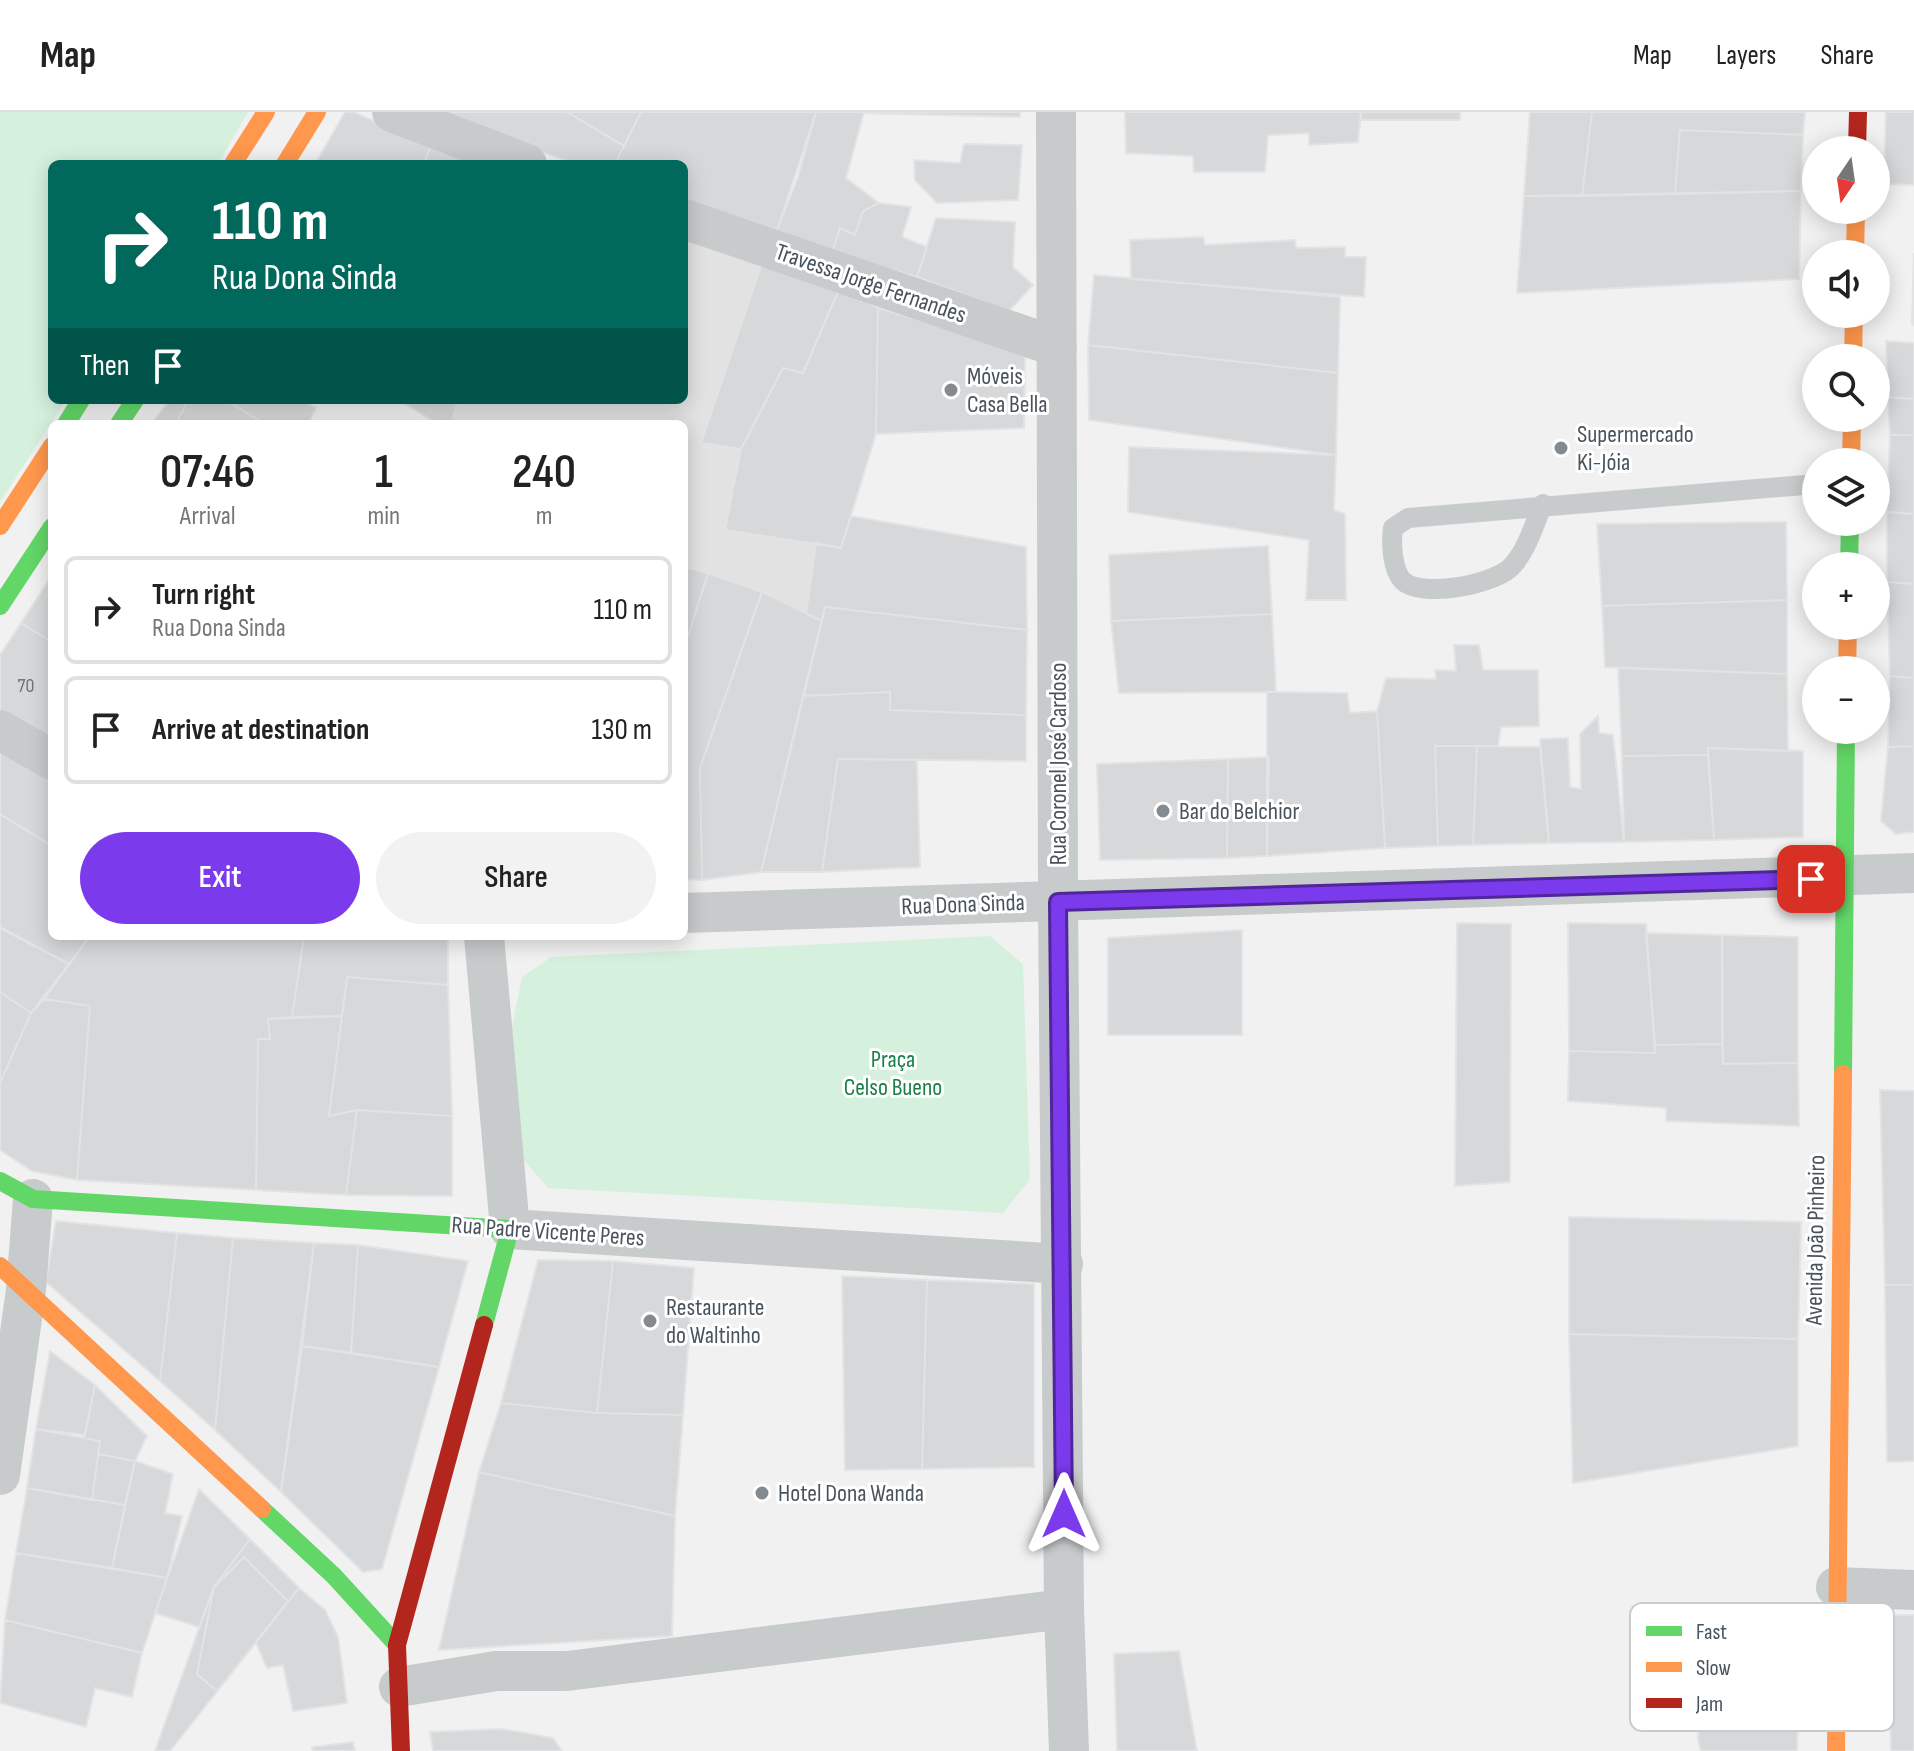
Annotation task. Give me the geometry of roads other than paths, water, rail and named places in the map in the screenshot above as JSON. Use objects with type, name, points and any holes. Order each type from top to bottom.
[{"type":"main road","points":[[236,160],[266,112]]},
{"type":"main road","points":[[1857,136],[1858,112]]},
{"type":"main road","points":[[287,160],[313,114]]},
{"type":"main road","points":[[0,526],[48,452]]},
{"type":"main road","points":[[0,606],[48,533]]},
{"type":"main road","name":"Avenida João Pinheiro","points":[[1836,1603],[1846,744]]},
{"type":"main road","name":"Rua Padre Vicente Peres","points":[[16,1190],[510,1229]]},
{"type":"main road","points":[[401,1751],[397,1645],[510,1229]]},
{"type":"main road","points":[[13,1278],[334,1576],[397,1645]]},
{"type":"street","points":[[392,112],[517,160]]},
{"type":"street","name":"Rua Coronel José Cardoso","points":[[1056,112],[1058,902],[1064,1609],[1069,1751]]},
{"type":"street","name":"Travessa Jorge Fernandes","points":[[688,220],[1057,347]]},
{"type":"street","points":[[0,730],[48,758]]},
{"type":"street","name":"Rua Dona Sinda","points":[[688,913],[1843,878],[1914,873]]},
{"type":"street","points":[[484,940],[510,1229]]},
{"type":"street","points":[[0,1475],[16,1190]]},
{"type":"street","name":"Rua Padre Vicente Peres","points":[[510,1229],[1063,1264]]},
{"type":"street","points":[[1836,1587],[1914,1590]]},
{"type":"street","points":[[399,1687],[496,1671],[567,1671],[1064,1609]]},
{"type":"lane","points":[[1543,504],[1525,547],[1513,566],[1497,578],[1430,589],[1406,584],[1397,575],[1392,539],[1393,528],[1400,520],[1543,504],[1802,485]]},
{"type":"place","name":"Móveis Casa Bella","points":[[951,390]]},
{"type":"place","name":"Supermercado Ki-Jóia","points":[[1561,448]]},
{"type":"place","name":"Bar do Belchior","points":[[1163,811]]},
{"type":"place","name":"Restaurante do Waltinho","points":[[650,1321]]},
{"type":"place","name":"Hotel Dona Wanda","points":[[762,1493]]},
{"type":"park label","name":"Praça Celso Bueno","points":[[893,1073]]}]
